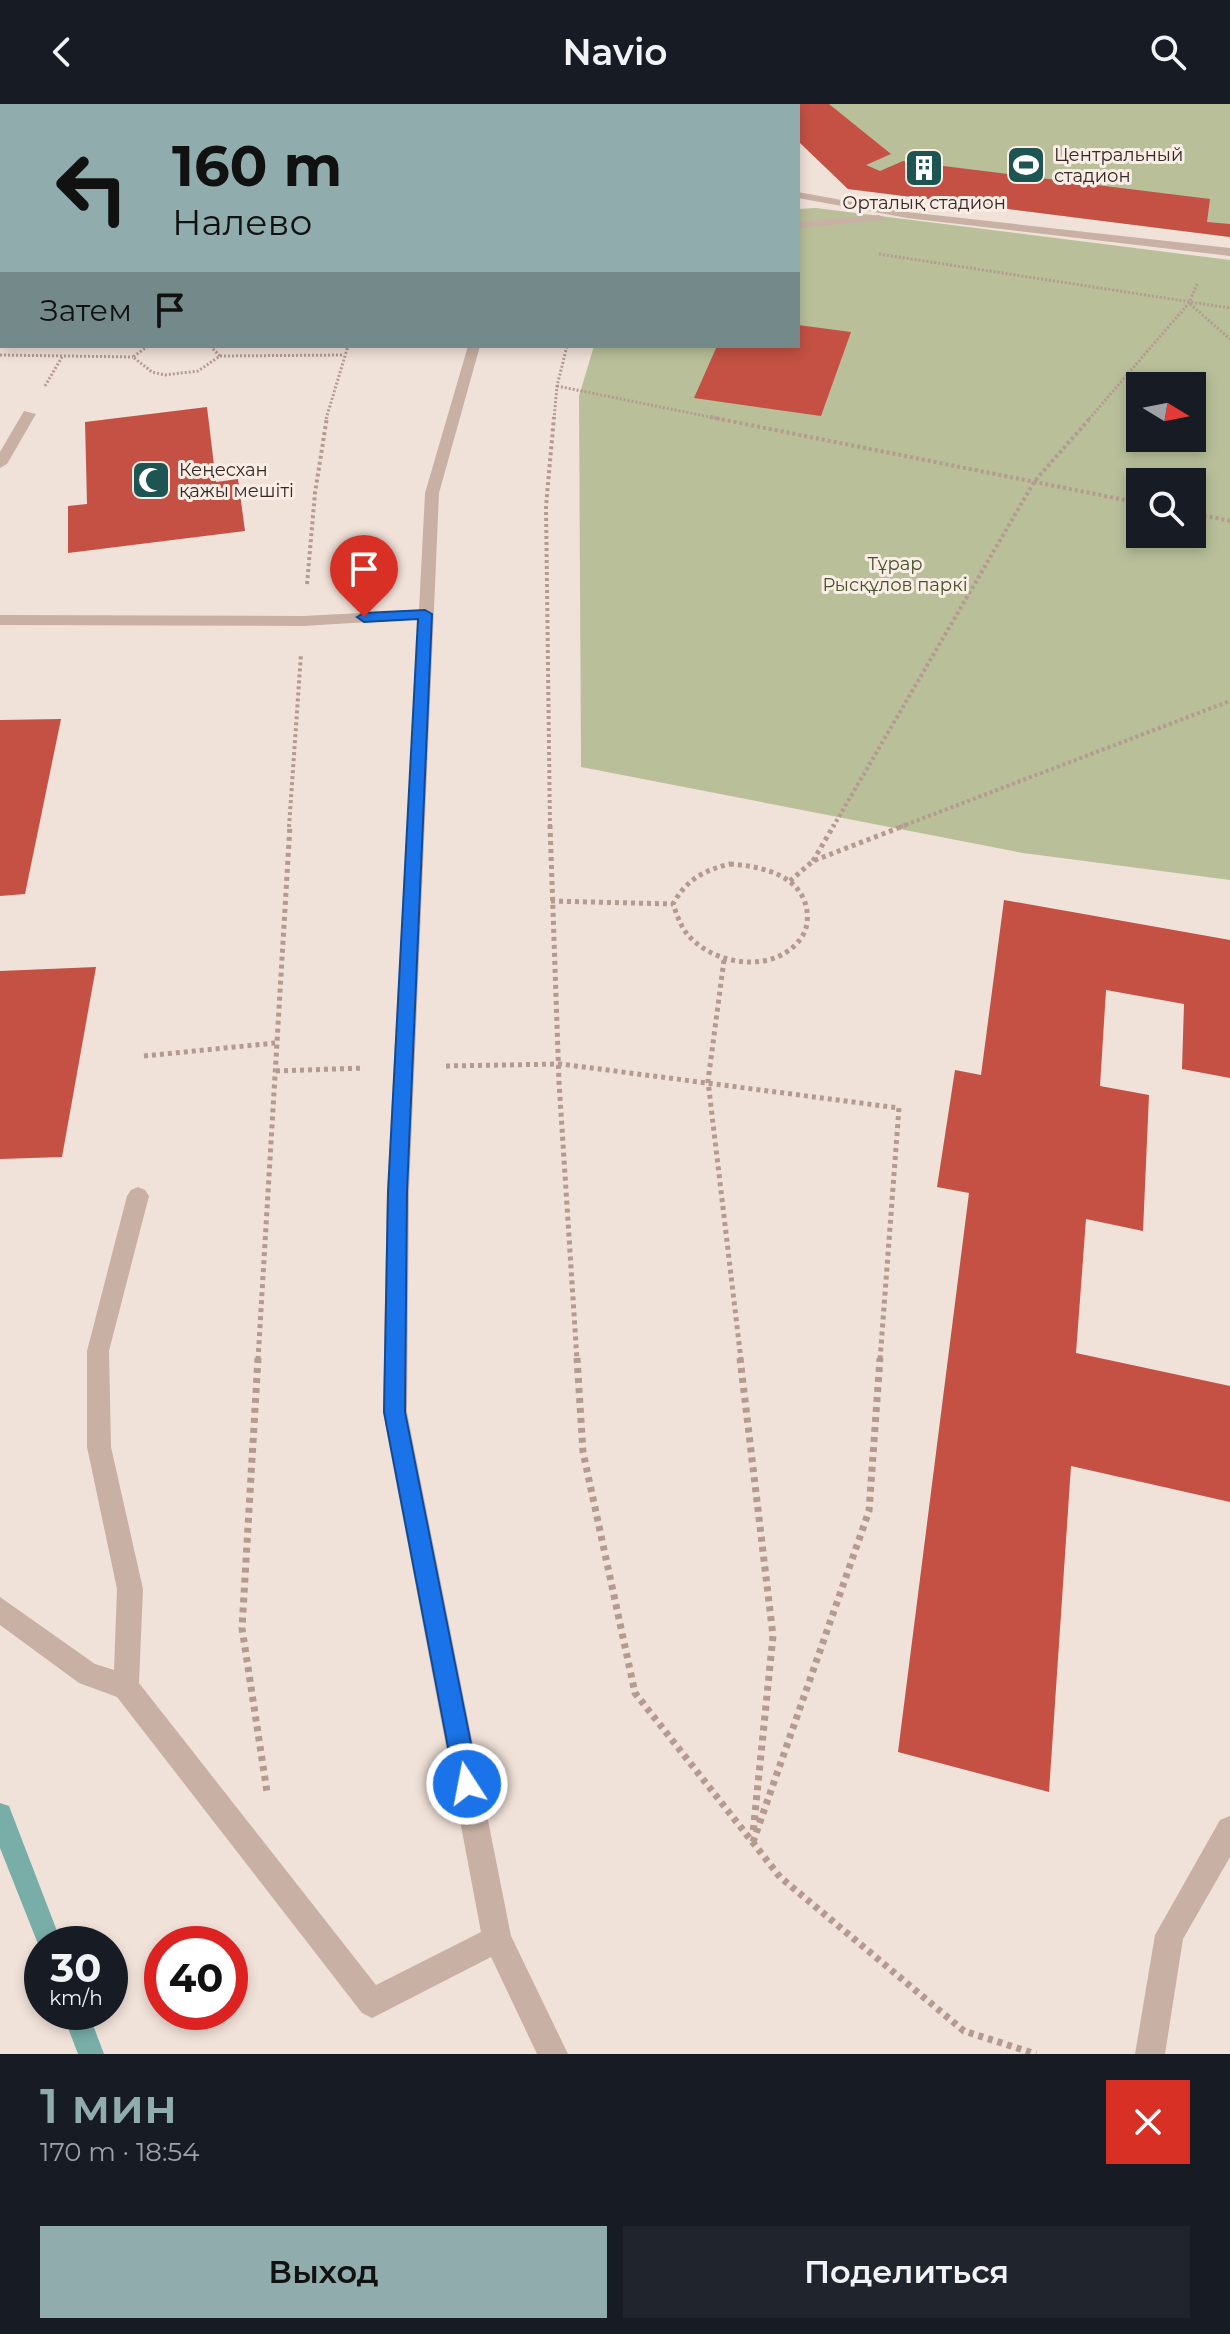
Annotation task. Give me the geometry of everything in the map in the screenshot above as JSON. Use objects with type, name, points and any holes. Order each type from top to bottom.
[{"type":"street","points":[[800,195],[907,215],[1230,252]]},
{"type":"street","points":[[800,225],[907,215]]},
{"type":"street","points":[[473,348],[432,493],[398,1192],[395,1412],[497,1939],[553,2054]]},
{"type":"street","points":[[0,464],[29,414]]},
{"type":"street","points":[[0,620],[303,621],[425,614]]},
{"type":"street","points":[[126,1687],[130,1589],[99,1447],[98,1351],[138,1196]]},
{"type":"street","points":[[0,1610],[88,1674],[126,1687],[372,2003],[497,1939]]},
{"type":"street","points":[[1150,2054],[1169,1935],[1230,1830]]},
{"type":"path","points":[[790,881],[813,861],[1034,482],[1189,303],[1213,250]]},
{"type":"path","points":[[874,254],[1230,308]]},
{"type":"path","points":[[1189,303],[1230,339]]},
{"type":"path","points":[[0,355],[133,357],[145,348]]},
{"type":"path","points":[[212,348],[220,356]]},
{"type":"path","points":[[242,1628],[276,1071],[275,1043],[303,621],[314,499],[325,428],[330,400],[347,348]]},
{"type":"path","points":[[566,348],[557,386],[546,506],[551,901],[561,1064],[559,1082],[583,1452],[635,1693],[780,1877],[964,2031],[1036,2054]]},
{"type":"path","points":[[133,357],[152,372],[165,375],[198,371],[220,356],[344,355]]},
{"type":"path","points":[[557,386],[1126,500]]},
{"type":"path","points":[[1206,516],[1230,521]]},
{"type":"path","points":[[813,861],[1230,701]]},
{"type":"path","points":[[730,864],[752,865],[790,881],[803,894],[808,909],[807,925],[800,940],[785,952],[768,959],[746,962],[724,960],[703,951],[687,939],[678,924],[673,904],[680,888],[709,869],[730,864]]},
{"type":"path","points":[[551,901],[673,904]]},
{"type":"path","points":[[724,960],[708,1081],[773,1636],[753,1843]]},
{"type":"path","points":[[144,1056],[275,1043]]},
{"type":"path","points":[[276,1071],[561,1064],[899,1108],[869,1511],[753,1843]]},
{"type":"green space","name":"Центральный стадион","points":[[800,104],[1230,104],[1230,237],[848,189],[800,143]]},
{"type":"green space","name":"Тұрар Рысқұлов паркі","points":[[816,208],[1230,260],[1230,880],[1023,853],[581,767],[579,396],[593,348],[800,348],[800,209]]},
{"type":"building","name":"Орталық стадион","points":[[800,104],[829,104],[891,154],[866,165],[880,171],[903,161],[1210,199],[1207,222],[1230,224],[1230,237],[848,189],[800,143]]},
{"type":"building","points":[[800,325],[851,332],[821,416],[694,398],[716,348],[800,348]]},
{"type":"building","name":"Кеңесхан қажы мешіті","points":[[207,407],[216,482],[238,479],[245,531],[68,553],[68,506],[87,504],[85,422]]},
{"type":"building","points":[[61,719],[25,894],[0,896],[0,720]]},
{"type":"building","points":[[1004,900],[1230,940],[1230,1078],[1182,1069],[1184,1004],[1106,990],[1100,1086],[1149,1095],[1143,1231],[1086,1219],[1076,1353],[1230,1386],[1230,1502],[1071,1466],[1049,1792],[898,1752],[969,1193],[937,1187],[955,1070],[981,1075]]},
{"type":"building","points":[[96,967],[62,1157],[0,1159],[0,971]]},
{"type":"waterway","points":[[0,1815],[42,1926]]},
{"type":"waterway","points":[[82,2030],[91,2054]]},
{"type":"place","name":"Центральный стадион","points":[[1026,165]]},
{"type":"place","name":"Орталық стадион","points":[[924,168]]},
{"type":"place","name":"Кеңесхан қажы мешіті","points":[[151,480]]},
{"type":"route","points":[[364,617],[425,614],[398,1192],[395,1412],[467,1784]]}]
